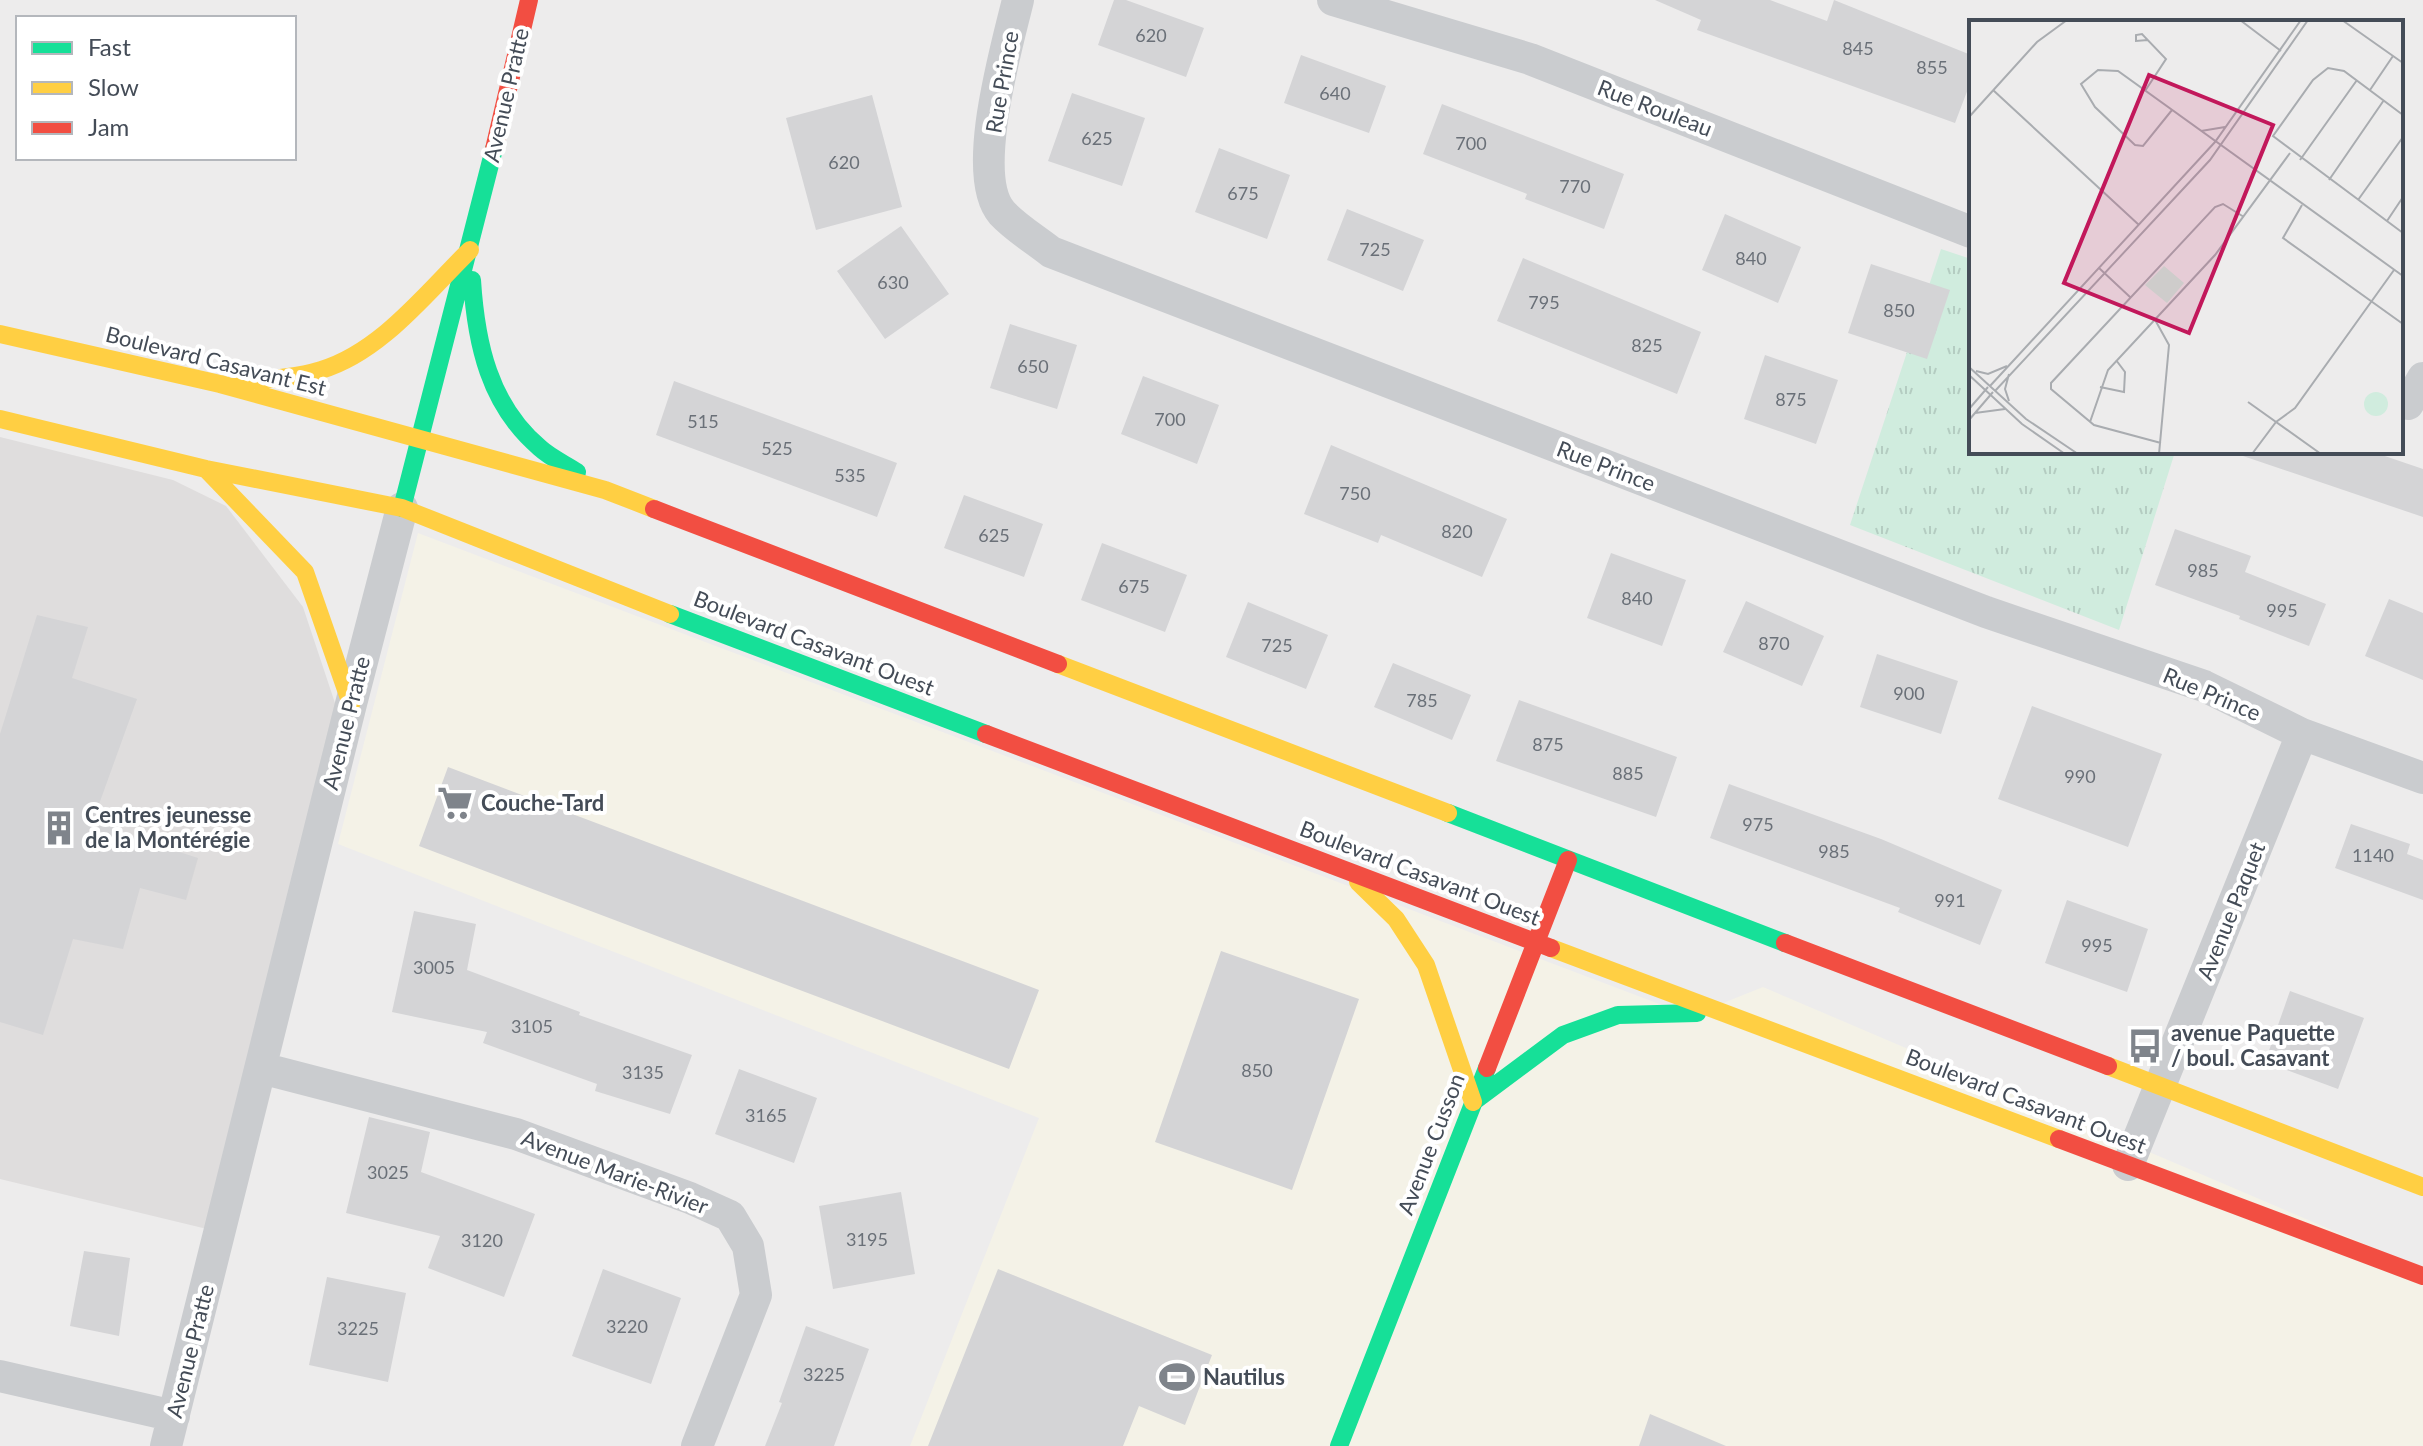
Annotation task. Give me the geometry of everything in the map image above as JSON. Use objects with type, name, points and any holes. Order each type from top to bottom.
[{"type":"street","name":"Avenue Pratte","points":[[170,1431],[351,704],[470,250],[529,0]]},
{"type":"street","name":"Rue Prince","points":[[1018,0],[992,109],[989,181],[1000,211],[1051,252],[1986,612],[2204,686],[2302,734],[2423,778]]},
{"type":"street","name":"Rue Rouleau","points":[[1333,0],[1530,59],[1969,231]]},
{"type":"street","points":[[220,384],[293,376],[333,366],[374,341],[470,250]]},
{"type":"street","points":[[470,250],[474,324],[485,370],[505,412],[540,448],[605,490]]},
{"type":"street","name":"Boulevard Casavant Est","points":[[0,334],[220,384],[421,437]]},
{"type":"street","points":[[0,419],[206,469],[402,508]]},
{"type":"street","points":[[421,437],[605,490],[2423,1187]]},
{"type":"street","points":[[206,469],[305,572],[351,704]]},
{"type":"street","name":"Boulevard Casavant Ouest","points":[[402,508],[613,592],[1348,872],[2423,1276]]},
{"type":"street","name":"Avenue Paquet","points":[[2128,1165],[2302,734]]},
{"type":"street","name":"Avenue Cusson","points":[[1339,1446],[1568,860]]},
{"type":"street","points":[[1348,872],[1396,919],[1426,965],[1473,1102],[1563,1035],[1618,1015],[1721,1012]]},
{"type":"street","name":"Avenue Marie-Rivier","points":[[261,1068],[516,1134],[690,1198],[730,1216],[748,1246],[756,1295],[697,1446]]},
{"type":"street","points":[[0,1376],[170,1431]]},
{"type":"shaded area","points":[[0,437],[173,480],[226,506],[303,607],[338,712],[207,1229],[0,1179]]},
{"type":"shaded area","points":[[418,533],[1691,1016],[1763,987],[2423,1269],[2423,1446],[910,1446],[1039,1118],[338,844]]},
{"type":"green space","points":[[1941,249],[1969,258],[1969,454],[2174,454],[2119,630],[1850,525]]},
{"type":"building","points":[[1114,0],[1126,0],[1204,28],[1186,77],[1098,45]]},
{"type":"building","points":[[1655,0],[1770,0],[1827,21],[1834,0],[1969,54],[1969,86],[1955,123],[1697,30],[1701,20]]},
{"type":"building","points":[[1301,55],[1386,86],[1369,133],[1284,103]]},
{"type":"building","points":[[1072,93],[1145,118],[1122,186],[1048,161]]},
{"type":"building","points":[[872,95],[902,207],[816,230],[786,118]]},
{"type":"building","points":[[1442,104],[1624,174],[1604,229],[1525,199],[1527,194],[1423,154]]},
{"type":"building","points":[[1219,148],[1290,175],[1267,239],[1195,212]]},
{"type":"building","points":[[1347,209],[1424,240],[1403,291],[1327,260]]},
{"type":"building","points":[[1725,214],[1801,247],[1778,303],[1702,270]]},
{"type":"building","points":[[901,226],[949,294],[885,339],[837,271]]},
{"type":"building","points":[[1523,258],[1701,332],[1677,394],[1497,321]]},
{"type":"building","points":[[1871,264],[1950,290],[1927,359],[1848,333]]},
{"type":"building","points":[[1010,324],[1077,345],[1057,409],[990,388]]},
{"type":"building","points":[[1765,355],[1838,380],[1816,444],[1744,419]]},
{"type":"building","points":[[1143,376],[1219,405],[1197,464],[1121,434]]},
{"type":"building","points":[[674,381],[897,463],[877,517],[656,435]]},
{"type":"building","points":[[1331,445],[1507,519],[1482,577],[1381,535],[1378,543],[1304,514]]},
{"type":"building","points":[[2379,454],[2423,469],[2423,517],[2243,456]]},
{"type":"building","points":[[964,495],[1043,524],[1024,577],[944,548]]},
{"type":"building","points":[[2175,529],[2251,556],[2245,572],[2326,604],[2309,646],[2239,619],[2240,616],[2155,585]]},
{"type":"building","points":[[1102,543],[1187,575],[1165,632],[1081,600]]},
{"type":"building","points":[[1611,553],[1686,580],[1662,646],[1587,618]]},
{"type":"building","points":[[2389,599],[2423,613],[2423,680],[2365,656]]},
{"type":"building","points":[[1746,601],[1824,636],[1802,686],[1723,652]]},
{"type":"building","points":[[1248,602],[1328,635],[1306,689],[1226,657]]},
{"type":"building","name":"Centres jeunesse de la Montérégie","points":[[37,615],[88,627],[72,678],[137,699],[98,807],[123,815],[117,832],[198,858],[186,900],[140,888],[123,949],[73,939],[43,1035],[0,1022],[0,734]]},
{"type":"building","points":[[1877,654],[1958,681],[1941,734],[1860,707]]},
{"type":"building","points":[[1393,663],[1471,695],[1452,740],[1374,707]]},
{"type":"building","points":[[1519,700],[1677,757],[1656,817],[1496,761]]},
{"type":"building","points":[[2032,706],[2162,754],[2128,847],[1998,799]]},
{"type":"building","points":[[448,767],[1039,990],[1009,1069],[419,846]]},
{"type":"building","points":[[1729,784],[1881,839],[2002,890],[1980,945],[1898,912],[1900,908],[1710,838]]},
{"type":"building","points":[[2351,824],[2410,844],[2407,854],[2423,860],[2423,900],[2335,868]]},
{"type":"building","points":[[2067,900],[2148,929],[2127,992],[2045,963]]},
{"type":"building","points":[[414,911],[476,924],[467,970],[580,1012],[579,1015],[692,1055],[670,1114],[595,1091],[597,1084],[483,1043],[487,1032],[392,1012]]},
{"type":"building","points":[[1221,951],[1359,999],[1292,1190],[1155,1142]]},
{"type":"building","points":[[2290,991],[2364,1018],[2338,1089],[2265,1062]]},
{"type":"building","points":[[739,1069],[817,1098],[794,1163],[715,1134]]},
{"type":"building","points":[[369,1117],[430,1132],[421,1172],[535,1214],[504,1297],[428,1268],[440,1236],[346,1213]]},
{"type":"building","points":[[901,1192],[915,1274],[833,1289],[819,1206]]},
{"type":"building","points":[[84,1251],[130,1258],[119,1336],[70,1326]]},
{"type":"building","points":[[603,1269],[681,1298],[651,1384],[572,1356]]},
{"type":"building","points":[[998,1269],[1212,1355],[1185,1425],[1139,1406],[1123,1446],[928,1446]]},
{"type":"building","points":[[327,1277],[406,1293],[388,1382],[309,1365]]},
{"type":"building","points":[[806,1326],[869,1349],[834,1446],[765,1446],[782,1403],[779,1402]]},
{"type":"building","points":[[1650,1414],[1726,1446],[1639,1446]]},
{"type":"traffic: fast","points":[[402,508],[494,149]]},
{"type":"traffic: fast","points":[[472,280],[482,350],[497,393],[523,431],[544,452],[577,472]]},
{"type":"traffic: fast","points":[[670,614],[986,734]]},
{"type":"traffic: fast","points":[[1448,813],[1785,943]]},
{"type":"traffic: fast","points":[[1473,1102],[1563,1035],[1618,1015],[1697,1013]]},
{"type":"traffic: fast","points":[[1339,1446],[1487,1068]]},
{"type":"traffic: slow","points":[[241,381],[311,373],[363,350],[402,319],[470,250]]},
{"type":"traffic: slow","points":[[0,334],[220,384],[605,490],[654,509]]},
{"type":"traffic: slow","points":[[0,419],[206,469],[402,508],[670,614]]},
{"type":"traffic: slow","points":[[206,469],[305,572],[351,704]]},
{"type":"traffic: slow","points":[[1058,664],[1448,813]]},
{"type":"traffic: slow","points":[[1358,882],[1396,919],[1426,965],[1473,1102]]},
{"type":"traffic: slow","points":[[1551,948],[2059,1139]]},
{"type":"traffic: slow","points":[[2108,1066],[2423,1187]]},
{"type":"traffic: jam","points":[[494,149],[529,0]]},
{"type":"traffic: jam","points":[[654,509],[1058,664]]},
{"type":"traffic: jam","points":[[986,734],[1551,948]]},
{"type":"traffic: jam","points":[[1487,1068],[1568,860]]},
{"type":"traffic: jam","points":[[1785,943],[2108,1066]]},
{"type":"traffic: jam","points":[[2059,1139],[2423,1276]]},
{"type":"place","name":"Couche-Tard","points":[[455,803]]},
{"type":"place","name":"Centres jeunesse de la Montérégie","points":[[59,828]]},
{"type":"place","name":"avenue Paquette / boul. Casavant","points":[[2145,1046]]},
{"type":"place","name":"Nautilus","points":[[1177,1377]]}]
